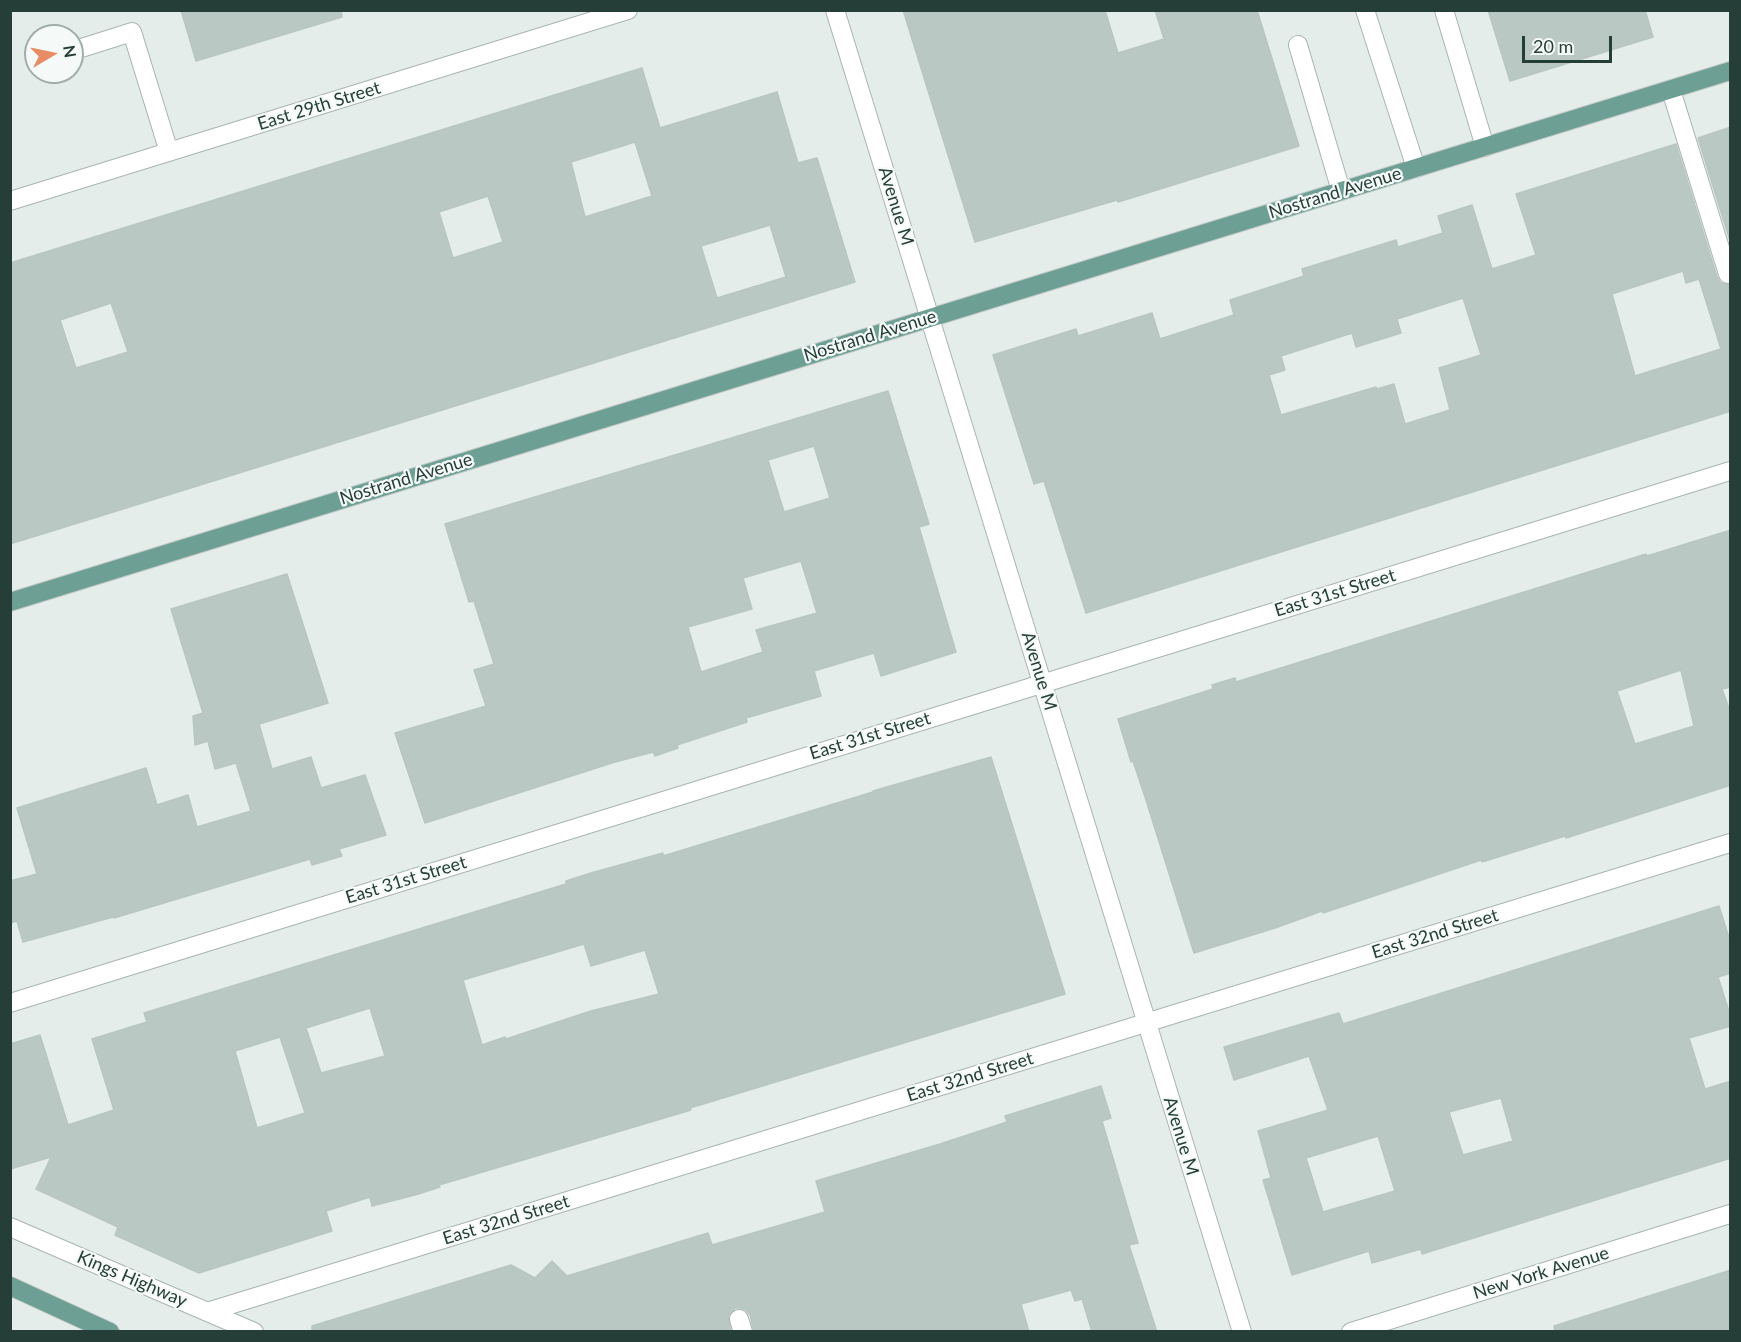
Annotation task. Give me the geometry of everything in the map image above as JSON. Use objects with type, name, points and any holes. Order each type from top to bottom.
[{"type":"main road","name":"Nostrand Avenue","points":[[10,602],[1731,71]]},
{"type":"main road","points":[[10,1286],[110,1332]]},
{"type":"street","name":"East 29th Street","points":[[10,201],[628,10]]},
{"type":"street","name":"Avenue M","points":[[835,10],[1242,1332]]},
{"type":"street","points":[[1365,10],[1416,168]]},
{"type":"street","points":[[1444,10],[1485,147]]},
{"type":"street","points":[[84,47],[132,32],[169,152]]},
{"type":"street","points":[[1298,45],[1341,191]]},
{"type":"street","points":[[1671,90],[1728,273]]},
{"type":"street","name":"East 31st Street","points":[[10,1002],[1731,471]]},
{"type":"street","name":"East 32nd Street","points":[[210,1311],[1731,843]]},
{"type":"street","name":"New York Avenue","points":[[1351,1332],[1731,1214]]},
{"type":"street","name":"Kings Highway","points":[[10,1227],[210,1311],[254,1332]]},
{"type":"building","points":[[181,10],[341,10],[342,17],[196,61]]},
{"type":"building","points":[[903,10],[1105,10],[1118,53],[1164,39],[1155,10],[1257,10],[1299,146],[1118,202],[1117,200],[975,242]]},
{"type":"building","points":[[1488,10],[1645,10],[1653,37],[1510,81]]},
{"type":"building","points":[[642,68],[660,128],[777,92],[798,163],[817,158],[855,282],[10,544],[10,263]],"holes":[[[635,142],[652,196],[585,217],[571,162]],[[488,196],[503,242],[453,258],[439,212]],[[770,225],[786,277],[717,298],[701,246]],[[111,303],[128,352],[76,368],[60,320]]]},
{"type":"building","points":[[1731,127],[1731,244],[1698,138]]},
{"type":"building","points":[[1676,144],[1717,277],[1721,283],[1731,285],[1731,411],[1086,613],[1044,481],[1034,484],[993,355],[1076,329],[1078,336],[1152,313],[1160,339],[1234,315],[1230,300],[1304,276],[1302,269],[1396,240],[1398,247],[1443,233],[1438,216],[1472,205],[1492,269],[1536,255],[1516,194]],"holes":[[[1683,271],[1686,283],[1699,279],[1721,349],[1635,376],[1612,294]],[[1463,298],[1481,355],[1439,368],[1450,410],[1405,424],[1394,384],[1377,389],[1376,387],[1281,415],[1269,375],[1285,370],[1281,356],[1352,333],[1356,347],[1401,333],[1397,319]]]},
{"type":"building","points":[[888,391],[929,524],[919,527],[956,652],[881,676],[874,653],[814,671],[821,696],[746,718],[747,722],[677,745],[678,748],[655,756],[653,752],[615,762],[425,823],[395,733],[486,706],[474,670],[494,664],[474,601],[469,602],[445,524]],"holes":[[[814,446],[830,498],[784,512],[768,460]],[[801,561],[817,613],[756,630],[763,652],[701,672],[688,627],[752,609],[743,578]]]},
{"type":"building","points":[[1731,530],[1731,687],[1722,689],[1731,714],[1731,785],[1566,838],[1565,836],[1482,862],[1481,860],[1194,953],[1118,719],[1213,689],[1212,685],[1235,678],[1236,682],[1646,554],[1647,556]],"holes":[[[1681,670],[1694,726],[1635,744],[1617,691]]]},
{"type":"building","points":[[287,574],[328,703],[259,724],[272,769],[311,757],[321,788],[365,775],[386,835],[339,849],[342,856],[312,865],[310,859],[114,918],[23,942],[17,921],[10,923],[10,881],[37,874],[17,808],[146,768],[157,805],[188,795],[197,827],[251,811],[236,763],[215,769],[208,741],[195,745],[193,716],[203,713],[171,609]]},
{"type":"building","points":[[991,757],[1065,994],[690,1108],[691,1110],[439,1185],[440,1187],[415,1195],[372,1206],[370,1197],[326,1211],[332,1231],[199,1273],[115,1235],[118,1227],[36,1189],[51,1157],[10,1169],[10,1044],[40,1035],[68,1125],[114,1110],[92,1039],[147,1022],[144,1013],[566,884],[566,881],[591,873],[663,853],[663,856]],"holes":[[[584,944],[591,966],[645,950],[659,994],[591,1011],[482,1045],[463,980]],[[370,1008],[385,1056],[321,1073],[306,1028]],[[280,1037],[305,1113],[257,1128],[235,1051]]]},
{"type":"building","points":[[1719,906],[1731,944],[1731,973],[1718,977],[1731,1018],[1731,1026],[1689,1038],[1705,1089],[1731,1081],[1731,1158],[1422,1254],[1421,1249],[1372,1263],[1369,1251],[1292,1275],[1263,1180],[1271,1178],[1258,1131],[1328,1110],[1309,1056],[1234,1080],[1224,1047],[1339,1013],[1343,1024]],"holes":[[[1501,1098],[1513,1141],[1463,1155],[1449,1112]],[[1378,1136],[1395,1191],[1323,1212],[1306,1158]]]},
{"type":"building","points":[[1101,1086],[1111,1118],[1102,1121],[1138,1243],[1129,1245],[1157,1332],[1092,1332],[1082,1299],[1075,1301],[1071,1290],[1021,1304],[1029,1332],[754,1332],[750,1315],[746,1310],[735,1308],[728,1316],[731,1332],[312,1332],[312,1326],[511,1265],[535,1278],[552,1261],[567,1276],[708,1233],[712,1245],[825,1212],[816,1181],[1007,1122],[1005,1116]]},
{"type":"building","points":[[1731,1270],[1731,1332],[1555,1332],[1554,1326]]}]
